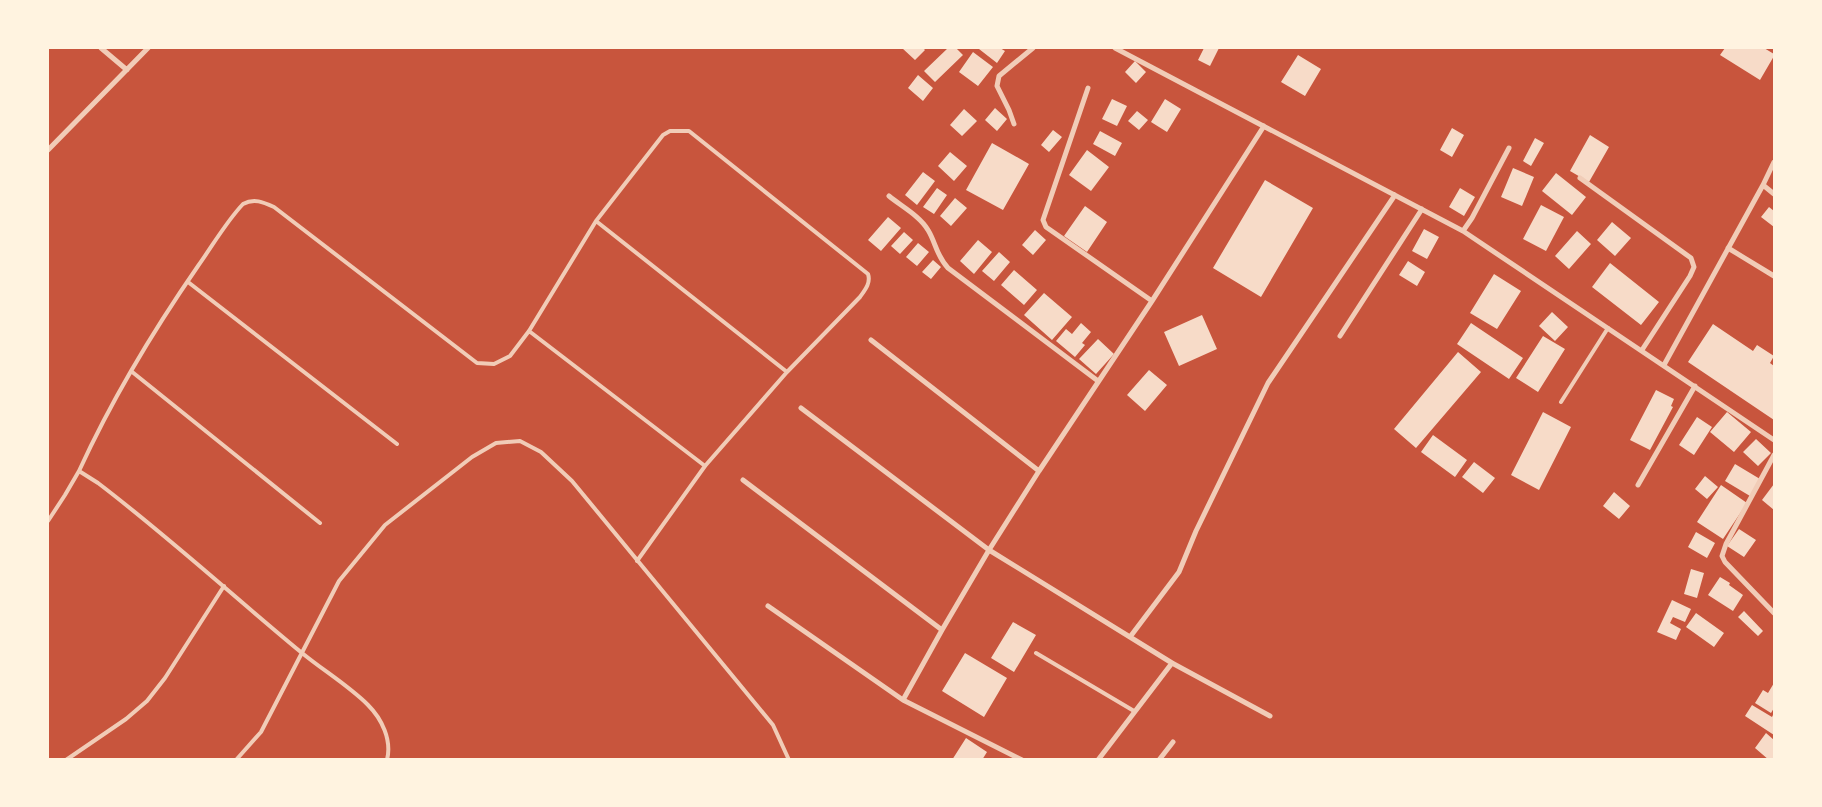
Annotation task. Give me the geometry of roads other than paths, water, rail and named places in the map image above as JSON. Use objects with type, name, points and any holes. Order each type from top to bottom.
[{"type":"street","points":[[101,48],[126,70]]},
{"type":"street","points":[[48,150],[148,48]]},
{"type":"street","points":[[1014,124],[997,86],[999,76],[1033,48]]},
{"type":"street","points":[[1115,48],[1463,231],[1774,440]]},
{"type":"street","points":[[1088,88],[1043,220],[1046,227],[1152,301]]},
{"type":"street","points":[[903,700],[989,550],[1264,126]]},
{"type":"street","points":[[1463,231],[1472,218],[1509,148]]},
{"type":"street","points":[[1664,365],[1774,162]]},
{"type":"street","points":[[1580,178],[1691,258],[1694,267],[1690,276],[1642,350]]},
{"type":"street","points":[[1763,185],[1774,194]]},
{"type":"street","points":[[1130,637],[1179,572],[1196,531],[1268,383],[1394,194]]},
{"type":"street","points":[[889,196],[927,228],[942,261],[952,272],[1098,381]]},
{"type":"street","points":[[1340,336],[1422,209]]},
{"type":"street","points":[[1728,248],[1774,276]]},
{"type":"street","points":[[871,340],[1039,471]]},
{"type":"street","points":[[1638,484],[1695,386]]},
{"type":"street","points":[[801,408],[989,550],[1172,663],[1270,716]]},
{"type":"street","points":[[1774,455],[1726,544],[1722,556],[1725,562],[1774,613]]},
{"type":"street","points":[[743,480],[942,630]]},
{"type":"street","points":[[768,606],[903,700],[1022,760]]},
{"type":"street","points":[[1098,760],[1172,663]]},
{"type":"street","points":[[1159,760],[1173,742]]},
{"type":"lane","points":[[48,521],[66,495],[100,426],[131,371],[238,209],[249,200],[274,206],[477,363],[494,364],[510,356],[529,331],[596,221],[663,135],[670,131],[689,130],[868,274],[869,279],[868,286],[860,297],[787,372],[705,466],[637,561]]},
{"type":"lane","points":[[596,221],[787,372]]},
{"type":"lane","points":[[188,282],[397,444]]},
{"type":"lane","points":[[1561,402],[1608,328]]},
{"type":"lane","points":[[529,331],[705,466]]},
{"type":"lane","points":[[131,371],[320,523]]},
{"type":"lane","points":[[236,760],[260,732],[339,581],[385,525],[472,457],[496,443],[520,441],[540,452],[572,481],[772,725],[789,760]]},
{"type":"lane","points":[[79,471],[120,500],[302,653],[369,705],[385,728],[390,751],[387,760]]},
{"type":"lane","points":[[66,760],[126,719],[147,701],[165,678],[224,586]]},
{"type":"lane","points":[[1036,653],[1134,711]]}]
